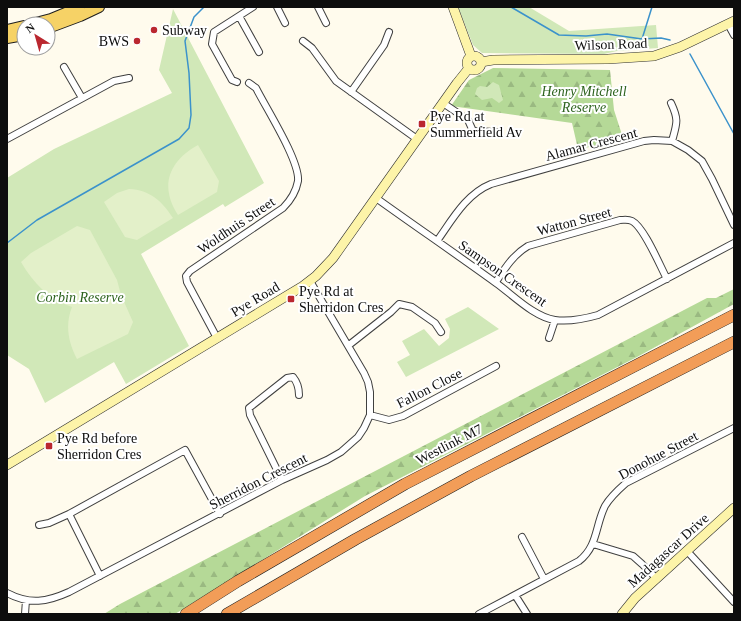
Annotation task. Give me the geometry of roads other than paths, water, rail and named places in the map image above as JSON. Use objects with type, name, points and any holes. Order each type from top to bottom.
[{"type":"highway","name":"Westlink M7","points":[[186,614],[238,581],[405,484],[734,314]]},
{"type":"highway","points":[[228,614],[356,539],[471,476],[734,342]]},
{"type":"main road","points":[[56,17],[80,7]]},
{"type":"main road","points":[[56,25],[74,19],[98,7]]},
{"type":"street","points":[[237,82],[232,80],[212,44],[214,32],[253,7]]},
{"type":"street","points":[[277,7],[286,23]]},
{"type":"street","points":[[318,7],[326,23]]},
{"type":"street","points":[[453,7],[472,56]]},
{"type":"street","points":[[239,16],[259,52]]},
{"type":"street","points":[[731,22],[734,35]]},
{"type":"street","name":"Wilson Road","points":[[481,62],[493,60],[600,59],[654,56],[680,48],[731,22]]},
{"type":"street","points":[[351,92],[384,45],[388,32]]},
{"type":"street","points":[[303,41],[312,48],[332,77],[417,139]]},
{"type":"street","points":[[472,56],[478,57],[481,62],[478,68],[474,70],[469,68],[467,61],[472,56]]},
{"type":"street","points":[[64,67],[82,98]]},
{"type":"street","name":"Pye Road","points":[[7,466],[310,281],[327,265],[442,103],[469,68]]},
{"type":"street","points":[[7,139],[114,81],[129,78]]},
{"type":"street","name":"Woldhuis Street","points":[[217,338],[184,275],[283,208],[289,202],[296,189],[298,174],[293,158],[256,88],[248,83]]},
{"type":"street","points":[[442,103],[468,120],[473,131],[496,132]]},
{"type":"street","points":[[671,103],[677,115],[672,141],[688,150],[702,161],[734,224]]},
{"type":"street","name":"Alamar Crescent","points":[[437,241],[468,199],[481,188],[644,141],[672,141]]},
{"type":"street","name":"Sampson Crescent","points":[[376,198],[496,282],[530,308],[543,316],[555,320],[583,319],[598,315],[734,243]]},
{"type":"street","name":"Watton Street","points":[[496,282],[513,257],[528,246],[620,220],[634,222],[644,234],[667,279]]},
{"type":"street","name":"Sherridon Crescent","points":[[7,593],[26,600],[48,600],[58,597],[220,514],[282,480],[327,460],[341,452],[358,437],[370,415],[370,392],[368,382],[310,281]]},
{"type":"street","points":[[348,345],[391,312],[399,304],[412,307],[435,323],[441,332]]},
{"type":"street","points":[[549,338],[555,320]]},
{"type":"street","name":"Fallon Close","points":[[370,415],[389,420],[403,416],[496,366]]},
{"type":"street","points":[[282,480],[250,415],[249,408],[287,378],[293,377],[296,381],[299,388],[299,395]]},
{"type":"street","name":"Donohue Street","points":[[479,614],[586,556],[593,544],[605,507],[613,494],[626,483],[734,428]]},
{"type":"street","points":[[39,525],[49,523],[69,514],[185,450],[220,514]]},
{"type":"street","name":"Madagascar Drive","points":[[622,614],[635,598],[734,508]]},
{"type":"street","points":[[69,514],[100,576]]},
{"type":"street","points":[[522,537],[544,579]]},
{"type":"street","points":[[593,544],[633,556],[657,579]]},
{"type":"street","points":[[687,551],[734,602]]},
{"type":"street","points":[[515,595],[527,614]]},
{"type":"street","points":[[25,614],[26,600]]},
{"type":"waterway","points":[[7,243],[37,220],[179,139],[189,128],[191,115],[189,73],[185,41],[194,17],[204,7]]},
{"type":"waterway","points":[[511,7],[559,35],[586,36],[607,34],[642,39],[661,38],[670,40]]},
{"type":"waterway","points":[[642,39],[652,7]]},
{"type":"waterway","points":[[690,54],[734,134]]},
{"type":"place","name":"Subway","points":[[154,30]]},
{"type":"place","name":"BWS","points":[[137,41]]},
{"type":"place","name":"Pye Rd at Summerfield Av","points":[[422,124]]},
{"type":"place","name":"Pye Rd at Sherridon Cres","points":[[291,299]]},
{"type":"place","name":"Pye Rd before Sherridon Cres","points":[[49,446]]},
{"type":"park label","name":"Henry Mitchell Reserve","points":[[584,100]]},
{"type":"park label","name":"Corbin Reserve","points":[[80,297]]}]
